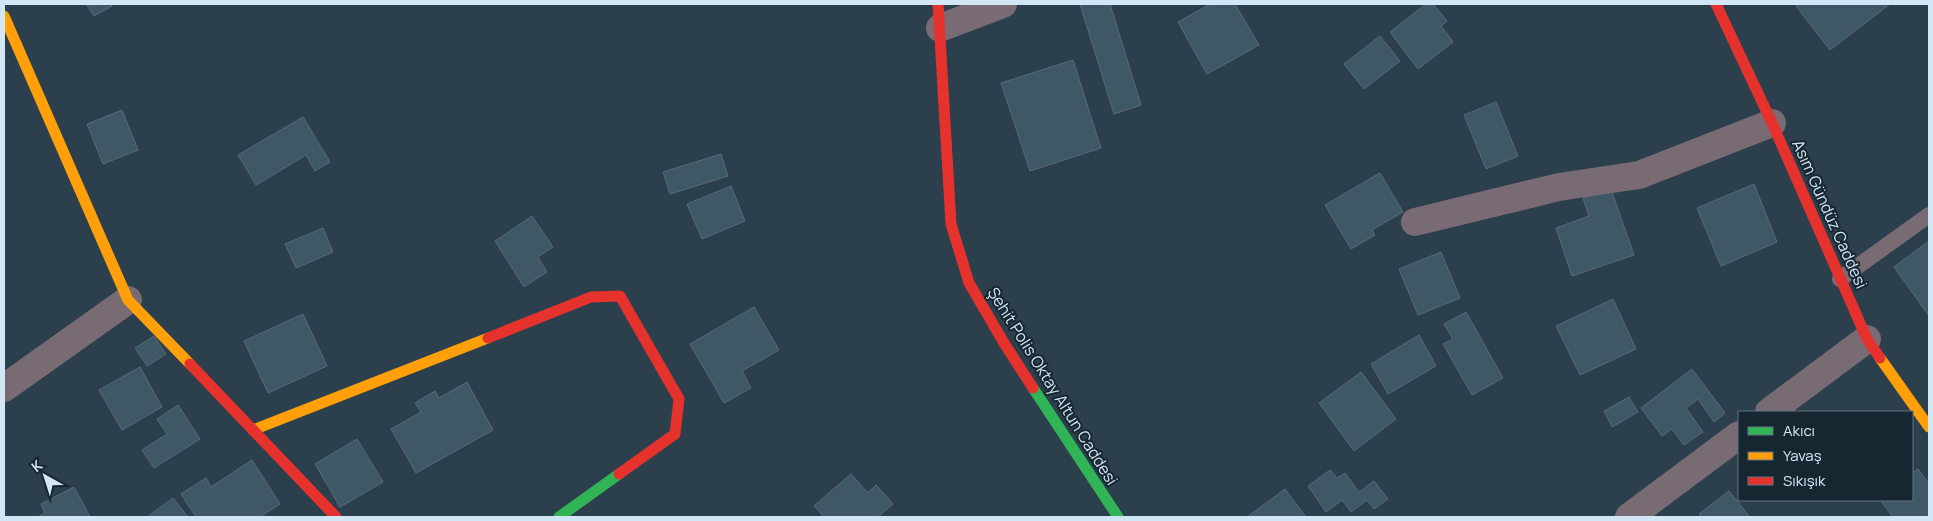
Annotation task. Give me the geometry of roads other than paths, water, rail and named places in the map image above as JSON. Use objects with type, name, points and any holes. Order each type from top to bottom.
[{"type":"street","points":[[939,16],[1003,4]]},
{"type":"street","name":"Asım Gündüz Caddesi","points":[[1716,4],[1772,123],[1867,339],[1929,427]]},
{"type":"street","points":[[4,16],[128,300],[336,517]]},
{"type":"street","name":"Şehit Polis Oktay Altun Caddesi","points":[[939,16],[951,224],[969,283],[1004,343],[1118,517]]},
{"type":"street","points":[[1415,222],[1559,187],[1639,175],[1772,123]]},
{"type":"street","points":[[253,430],[591,297],[620,296],[679,399],[675,434],[559,517]]},
{"type":"street","points":[[4,388],[128,300]]},
{"type":"street","points":[[1770,411],[1867,339]]},
{"type":"street","points":[[1629,517],[1738,436]]},
{"type":"lane","points":[[1840,279],[1929,215]]}]
